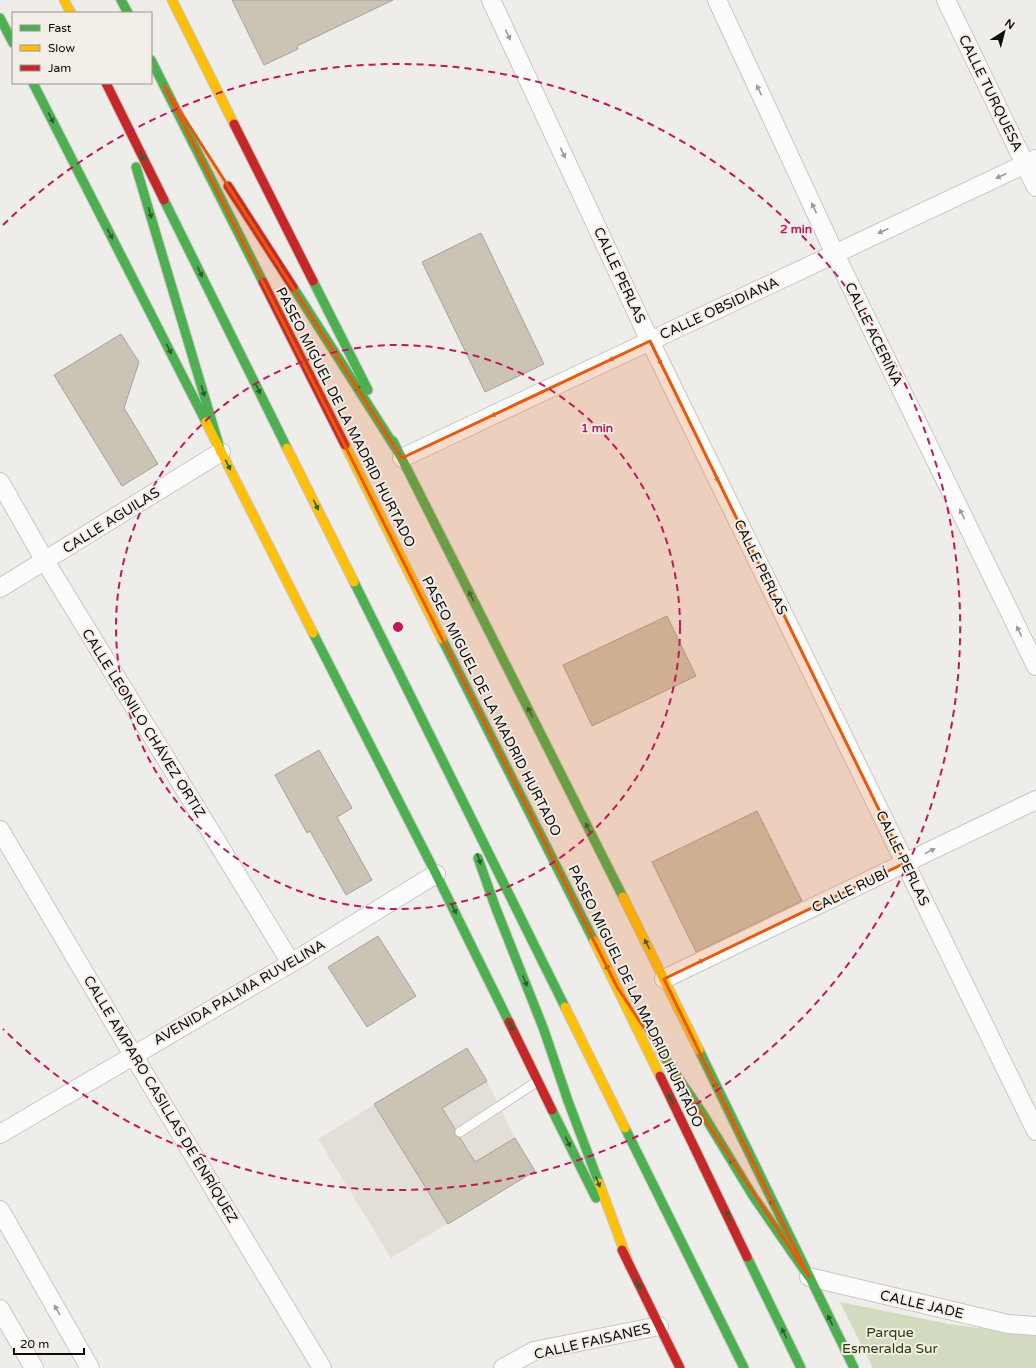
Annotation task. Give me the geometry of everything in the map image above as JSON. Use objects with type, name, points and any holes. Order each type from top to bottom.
[{"type":"main road","points":[[64,0],[70,12]]},
{"type":"main road","points":[[121,0],[127,12]]},
{"type":"main road","points":[[172,0],[664,979],[854,1368]]},
{"type":"main road","points":[[0,18],[4,34],[12,42]]},
{"type":"main road","name":"PASEO MIGUEL DE LA MADRID HURTADO","points":[[152,62],[617,987],[801,1368]]},
{"type":"main road","points":[[34,84],[436,874],[680,1368]]},
{"type":"main road","points":[[107,84],[744,1368]]},
{"type":"main road","points":[[164,86],[215,166]]},
{"type":"main road","points":[[119,108],[221,452]]},
{"type":"main road","points":[[224,179],[402,458]]},
{"type":"main road","points":[[448,770],[495,906],[544,1030],[568,1101],[630,1267]]},
{"type":"main road","points":[[617,987],[703,1114],[753,1196],[809,1277]]},
{"type":"street","name":"CALLE PERLAS","points":[[491,0],[650,341],[1036,1131]]},
{"type":"street","name":"CALLE ACERINA","points":[[717,0],[835,254],[1036,666]]},
{"type":"street","name":"CALLE TURQUESA","points":[[946,0],[1030,162],[1036,187]]},
{"type":"street","name":"CALLE OBSIDIANA","points":[[402,458],[1030,162]]},
{"type":"street","name":"CALLE AGUILAS","points":[[0,588],[221,452]]},
{"type":"street","name":"CALLE LEONILO CHÁVEZ ORTIZ","points":[[0,482],[45,561],[291,963]]},
{"type":"street","name":"CALLE RUBÍ","points":[[664,979],[1036,800]]},
{"type":"street","name":"CALLE AMPARO CASILLAS DE ENRÍQUEZ","points":[[0,830],[133,1055],[322,1368]]},
{"type":"street","name":"AVENIDA PALMA RUVELINA","points":[[0,1134],[291,963],[436,874]]},
{"type":"street","points":[[0,1210],[90,1368]]},
{"type":"street","name":"CALLE JADE","points":[[809,1277],[1008,1324],[1036,1326]]},
{"type":"street","points":[[0,1309],[34,1368]]},
{"type":"street","name":"CALLE FAISANES","points":[[503,1368],[534,1352],[659,1326]]},
{"type":"lane","points":[[460,1132],[538,1081]]},
{"type":"highlighted area","points":[[164,86],[402,458],[650,341],[905,863],[664,979],[809,1277],[617,987]]},
{"type":"shaded area","points":[[467,1048],[487,1081],[515,1138],[535,1171],[391,1258],[318,1139]]},
{"type":"green space","name":"Parque Esmeralda Sur","points":[[840,1302],[949,1324],[1036,1336],[1036,1368],[873,1368]]},
{"type":"building","points":[[232,0],[393,0],[297,46],[298,49],[264,65]]},
{"type":"building","points":[[481,233],[544,364],[485,392],[422,262]]},
{"type":"building","points":[[121,334],[139,362],[124,408],[158,464],[122,486],[54,375]]},
{"type":"building","points":[[667,616],[696,676],[592,726],[563,665]]},
{"type":"building","points":[[319,750],[352,808],[337,817],[372,880],[346,895],[310,831],[307,833],[275,775]]},
{"type":"building","points":[[757,811],[802,901],[696,952],[652,862]]},
{"type":"building","points":[[378,936],[416,996],[367,1027],[328,967]]},
{"type":"building","points":[[467,1048],[487,1081],[442,1108],[455,1129],[455,1135],[460,1138],[475,1162],[515,1138],[535,1171],[448,1224],[374,1104]]},
{"type":"traffic: fast","points":[[121,0],[127,12]]},
{"type":"traffic: fast","points":[[0,18],[12,41]]},
{"type":"traffic: fast","points":[[152,62],[263,282]]},
{"type":"traffic: fast","points":[[34,84],[206,422]]},
{"type":"traffic: fast","points":[[136,167],[221,452]]},
{"type":"traffic: fast","points":[[164,200],[287,448]]},
{"type":"traffic: fast","points":[[313,281],[368,390]]},
{"type":"traffic: fast","points":[[293,287],[402,458]]},
{"type":"traffic: fast","points":[[393,441],[623,897]]},
{"type":"traffic: fast","points":[[354,582],[565,1007]]},
{"type":"traffic: fast","points":[[313,633],[436,874],[509,1022]]},
{"type":"traffic: fast","points":[[442,639],[594,941]]},
{"type":"traffic: fast","points":[[478,858],[495,906],[544,1030],[568,1101],[599,1183]]},
{"type":"traffic: fast","points":[[699,1050],[854,1368]]},
{"type":"traffic: fast","points":[[660,1051],[703,1114],[753,1196],[809,1277]]},
{"type":"traffic: fast","points":[[552,1110],[596,1198]]},
{"type":"traffic: fast","points":[[625,1128],[744,1368]]},
{"type":"traffic: fast","points":[[747,1257],[801,1368]]},
{"type":"traffic: slow","points":[[64,0],[70,12]]},
{"type":"traffic: slow","points":[[172,0],[234,124]]},
{"type":"traffic: slow","points":[[206,422],[313,633]]},
{"type":"traffic: slow","points":[[345,445],[442,639]]},
{"type":"traffic: slow","points":[[287,448],[354,582]]},
{"type":"traffic: slow","points":[[623,897],[699,1050]]},
{"type":"traffic: slow","points":[[594,941],[660,1076]]},
{"type":"traffic: slow","points":[[565,1007],[625,1128]]},
{"type":"traffic: slow","points":[[599,1183],[630,1267]]},
{"type":"traffic: jam","points":[[106,84],[164,200]]},
{"type":"traffic: jam","points":[[234,124],[313,281]]},
{"type":"traffic: jam","points":[[228,186],[293,287]]},
{"type":"traffic: jam","points":[[263,282],[345,445]]},
{"type":"traffic: jam","points":[[509,1022],[552,1110]]},
{"type":"traffic: jam","points":[[660,1076],[747,1257]]},
{"type":"traffic: jam","points":[[622,1250],[680,1368]]}]
